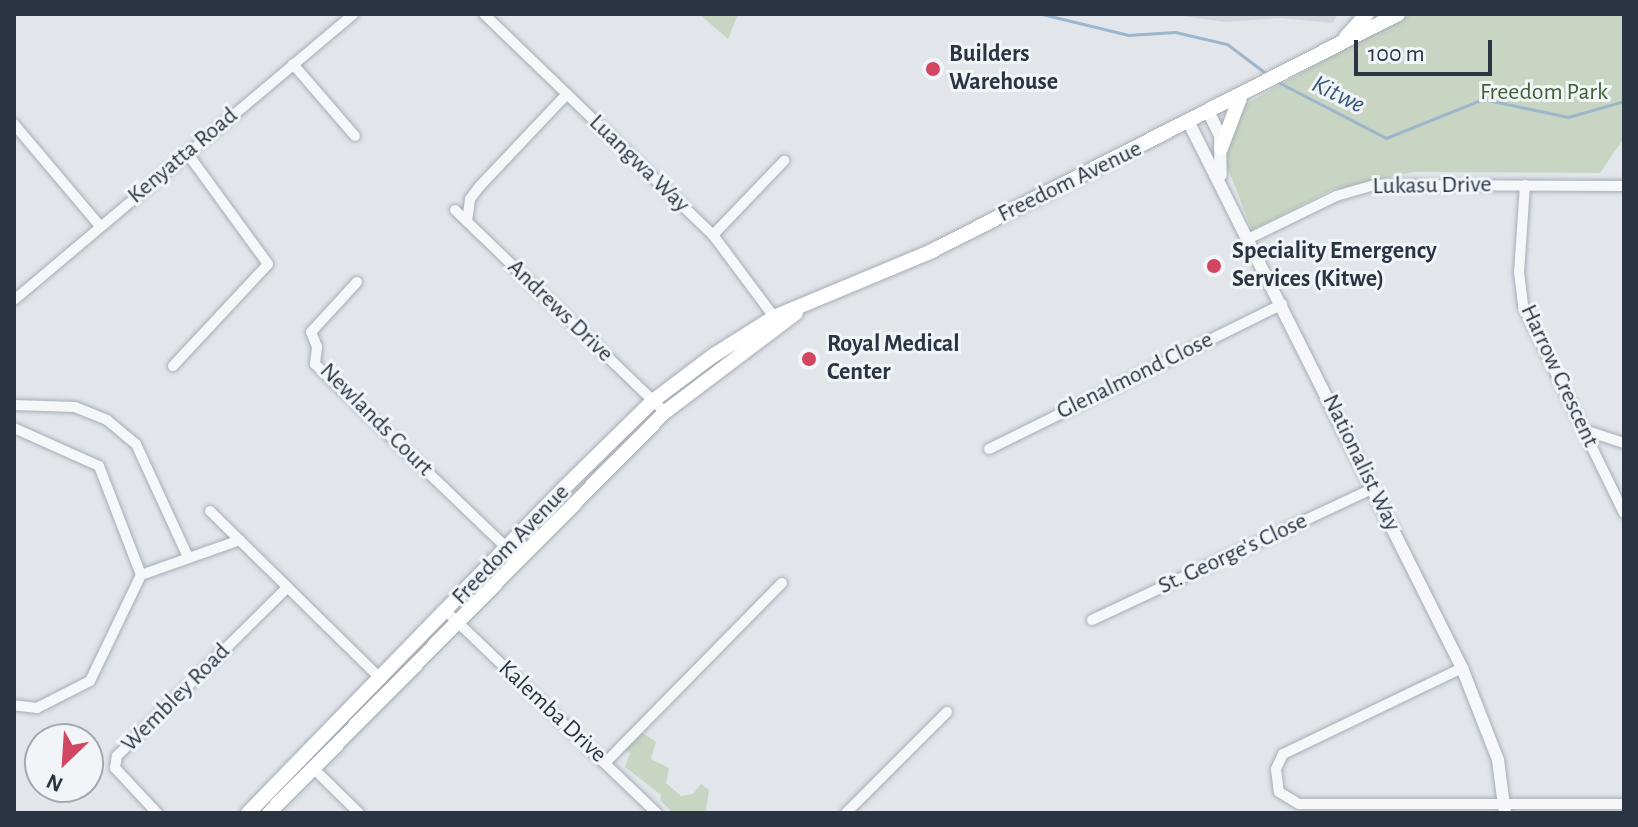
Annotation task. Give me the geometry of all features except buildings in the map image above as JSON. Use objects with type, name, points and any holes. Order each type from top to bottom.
[{"type":"main road","name":"Freedom Avenue","points":[[1337,46],[1367,14]]},
{"type":"main road","name":"Freedom Avenue","points":[[248,813],[381,679],[452,617],[507,548],[659,406],[778,322],[930,252],[1240,98],[1288,68],[1398,14]]},
{"type":"main road","points":[[1221,148],[1240,98]]},
{"type":"main road","name":"Freedom Avenue","points":[[269,813],[314,769],[452,617],[659,406]]},
{"type":"main road","points":[[254,813],[264,797]]},
{"type":"street","name":"Kenyatta Road","points":[[14,300],[354,14]]},
{"type":"street","name":"Luangwa Way","points":[[484,14],[713,235],[778,322]]},
{"type":"street","points":[[293,64],[355,136]]},
{"type":"street","points":[[467,221],[470,199],[479,187],[567,94]]},
{"type":"street","points":[[1209,113],[1221,148],[1221,179]]},
{"type":"street","name":"Nationalist Way","points":[[1189,123],[1221,179],[1462,668],[1498,760],[1505,809]]},
{"type":"street","points":[[14,124],[100,226]]},
{"type":"street","points":[[173,366],[268,264],[187,153]]},
{"type":"street","points":[[713,235],[784,161]]},
{"type":"street","name":"Lukasu Drive","points":[[1250,238],[1336,196],[1374,185],[1624,186]]},
{"type":"street","name":"Harrow Crescent","points":[[1525,185],[1519,272],[1523,306],[1624,513]]},
{"type":"street","name":"Andrews Drive","points":[[455,210],[659,406]]},
{"type":"street","name":"Newlands Court","points":[[357,282],[311,332],[317,347],[315,364],[507,548]]},
{"type":"street","name":"Glenalmond Close","points":[[989,449],[1282,304]]},
{"type":"street","points":[[14,405],[75,407],[107,420],[136,444],[188,557]]},
{"type":"street","points":[[14,428],[99,466],[141,575]]},
{"type":"street","points":[[1584,430],[1624,443]]},
{"type":"street","name":"St. George's Close","points":[[1092,620],[1374,488]]},
{"type":"street","points":[[210,511],[381,679]]},
{"type":"street","points":[[14,705],[37,708],[90,681],[141,575],[240,540]]},
{"type":"street","points":[[606,762],[782,583]]},
{"type":"street","name":"Wembley Road","points":[[157,813],[115,768],[117,756],[288,587]]},
{"type":"street","name":"Kalemba Drive","points":[[452,617],[657,813]]},
{"type":"street","points":[[1462,668],[1283,754],[1275,777],[1279,792],[1299,804],[1505,809],[1624,804]]},
{"type":"street","points":[[846,813],[947,712]]},
{"type":"street","points":[[314,769],[359,813]]},
{"type":"shaded area","points":[[1168,14],[1337,14],[1333,23],[1281,18],[1225,22]]},
{"type":"green space","points":[[699,14],[738,14],[728,39]]},
{"type":"green space","name":"Freedom Park","points":[[1407,14],[1624,14],[1624,138],[1600,173],[1413,172],[1331,190],[1252,230],[1225,161],[1244,105]]},
{"type":"green space","points":[[641,732],[656,742],[651,759],[669,768],[666,783],[681,796],[693,794],[701,784],[709,790],[706,812],[673,813],[660,800],[661,795],[625,767],[630,753],[623,749]]},
{"type":"waterway","name":"Kitwe","points":[[1042,14],[1128,35],[1175,32],[1227,44],[1268,75]]},
{"type":"waterway","name":"Kitwe","points":[[1278,82],[1386,138],[1483,99],[1568,117],[1624,101]]},
{"type":"place","name":"Builders Warehouse","points":[[933,69]]},
{"type":"place","name":"Speciality Emergency Services (Kitwe)","points":[[1214,266]]},
{"type":"place","name":"Royal Medical Center","points":[[809,359]]}]
